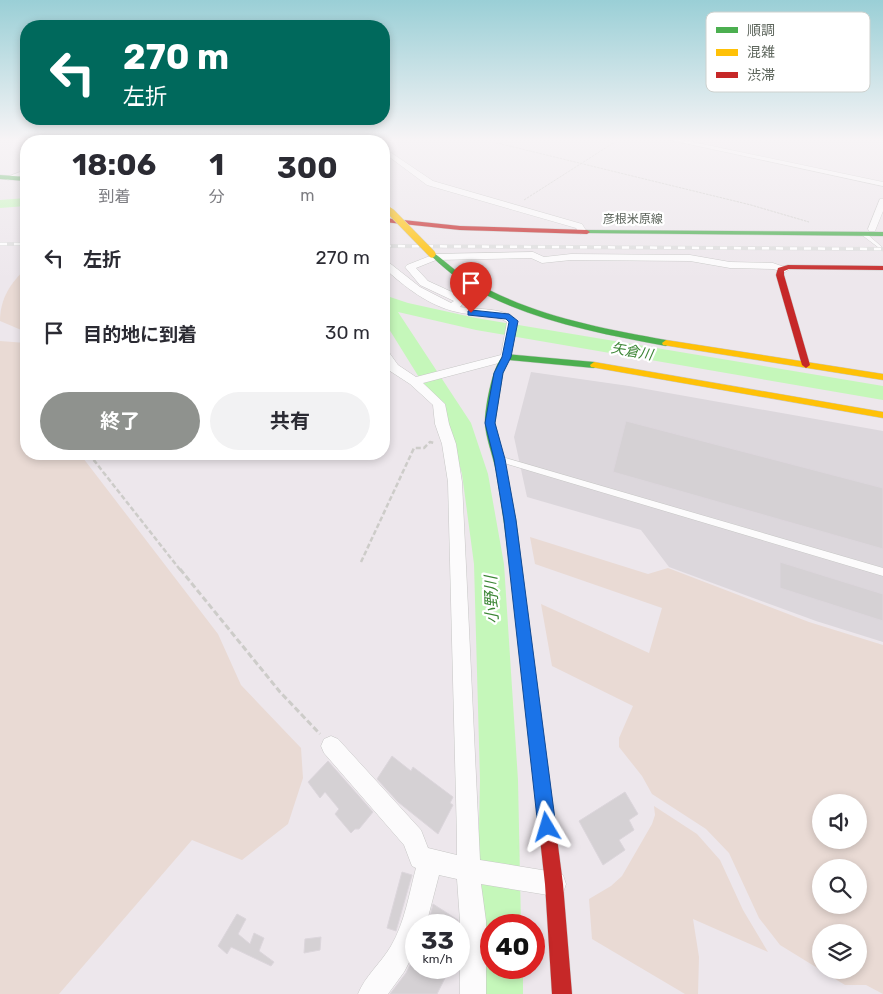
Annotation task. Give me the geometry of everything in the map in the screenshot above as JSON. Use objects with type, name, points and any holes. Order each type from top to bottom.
[{"type":"street","points":[[442,186],[579,226],[583,232]]},
{"type":"street","points":[[868,231],[883,201]]},
{"type":"street","points":[[390,211],[433,256],[468,282],[513,304],[560,320],[611,333],[883,377]]},
{"type":"street","name":"彦根米原線","points":[[390,221],[421,226],[476,230],[583,232],[868,231],[883,234]]},
{"type":"street","points":[[452,308],[461,300],[424,283],[410,267],[433,256],[533,255],[542,260],[570,257],[690,258],[730,265],[785,268],[883,268]]},
{"type":"street","points":[[390,268],[414,287],[452,308],[471,313],[509,317],[514,321],[507,352],[498,373],[490,423],[499,459],[510,520],[545,883],[562,994]]},
{"type":"street","points":[[785,268],[781,270],[780,275],[806,365]]},
{"type":"street","points":[[414,381],[507,352],[580,362],[883,415]]},
{"type":"street","points":[[390,362],[394,368],[414,381],[439,404],[442,424],[449,444],[455,482],[462,690],[472,871],[473,994]]},
{"type":"street","points":[[332,746],[413,838],[420,858],[472,871],[545,883]]},
{"type":"street","points":[[371,994],[398,959],[406,943],[418,909],[430,861]]},
{"type":"lane","points":[[868,231],[883,250]]},
{"type":"lane","points":[[499,459],[883,572]]},
{"type":"path","points":[[514,206],[545,186]]},
{"type":"path","points":[[674,186],[751,205],[816,224]]},
{"type":"path","points":[[361,562],[414,448],[424,448],[430,442]]},
{"type":"path","points":[[94,460],[125,502],[280,692],[332,746]]},
{"type":"shaded area","points":[[20,275],[20,329],[0,321],[4,298]]},
{"type":"shaded area","points":[[0,341],[20,343],[20,460],[85,460],[218,634],[241,685],[301,748],[303,778],[288,824],[242,860],[192,840],[59,994],[0,994]]},
{"type":"shaded area","points":[[531,372],[629,386],[883,431],[883,642],[816,621],[669,567],[641,530],[527,497],[514,437]]},
{"type":"shaded area","points":[[530,537],[648,574],[668,568],[809,622],[883,645],[883,994],[866,985],[845,985],[835,979],[867,979],[867,924],[812,924],[812,965],[780,945],[759,918],[729,853],[706,829],[652,794],[642,776],[619,747],[619,738],[633,706],[552,666],[541,604],[649,653],[662,608],[535,564]]},
{"type":"shaded area","points":[[654,806],[697,834],[720,860],[743,910],[768,952],[693,919],[699,957],[698,994],[685,994],[592,939],[589,899],[611,886],[622,876],[652,824],[655,815]]},
{"type":"building","points":[[626,421],[883,488],[883,549],[613,472]]},
{"type":"building","points":[[780,562],[883,594],[883,621],[780,588]]},
{"type":"building","points":[[392,756],[411,771],[413,767],[453,797],[450,803],[453,805],[438,834],[398,802],[377,779]]},
{"type":"building","points":[[328,761],[373,812],[359,829],[355,829],[351,833],[335,814],[339,809],[325,792],[320,798],[308,782]]},
{"type":"building","points":[[625,792],[638,814],[629,820],[634,830],[619,840],[625,850],[603,865],[579,821]]},
{"type":"building","points":[[402,872],[412,875],[396,931],[387,928]]},
{"type":"building","points":[[433,904],[449,914],[431,914]]},
{"type":"building","points":[[237,914],[246,919],[238,934],[250,944],[254,933],[264,938],[259,951],[274,962],[271,966],[231,947],[227,954],[218,946]]},
{"type":"building","points":[[321,937],[320,950],[304,953],[305,939]]},
{"type":"building","points":[[405,974],[405,979],[444,979],[437,994],[390,994]]},
{"type":"waterway","name":"矢倉川","points":[[0,204],[20,202]]},
{"type":"waterway","name":"矢倉川","points":[[390,302],[402,307],[476,324],[883,393]]},
{"type":"waterway","name":"小野川","points":[[390,314],[459,423],[475,474],[489,564],[499,780],[499,914]]},
{"type":"waterway","name":"小野川","points":[[500,979],[500,994]]},
{"type":"railway","points":[[0,244],[20,244]]},
{"type":"railway","points":[[390,246],[883,249]]},
{"type":"traffic: fast","points":[[587,232],[883,234]]},
{"type":"traffic: fast","points":[[432,254],[468,282],[515,305],[564,322],[666,343]]},
{"type":"traffic: fast","points":[[519,593],[510,520],[499,459],[490,423],[498,373],[506,357],[594,365]]},
{"type":"traffic: slow","points":[[390,211],[432,254]]},
{"type":"traffic: slow","points":[[666,343],[883,377]]},
{"type":"traffic: slow","points":[[594,365],[883,415]]},
{"type":"traffic: jam","points":[[390,221],[511,231],[587,232]]},
{"type":"traffic: jam","points":[[806,365],[780,275],[781,270],[788,267],[883,268]]},
{"type":"traffic: jam","points":[[519,593],[554,884],[562,994]]},
{"type":"route","points":[[471,313],[509,317],[514,321],[506,357],[498,373],[490,423],[499,459],[510,520],[547,827]]}]
